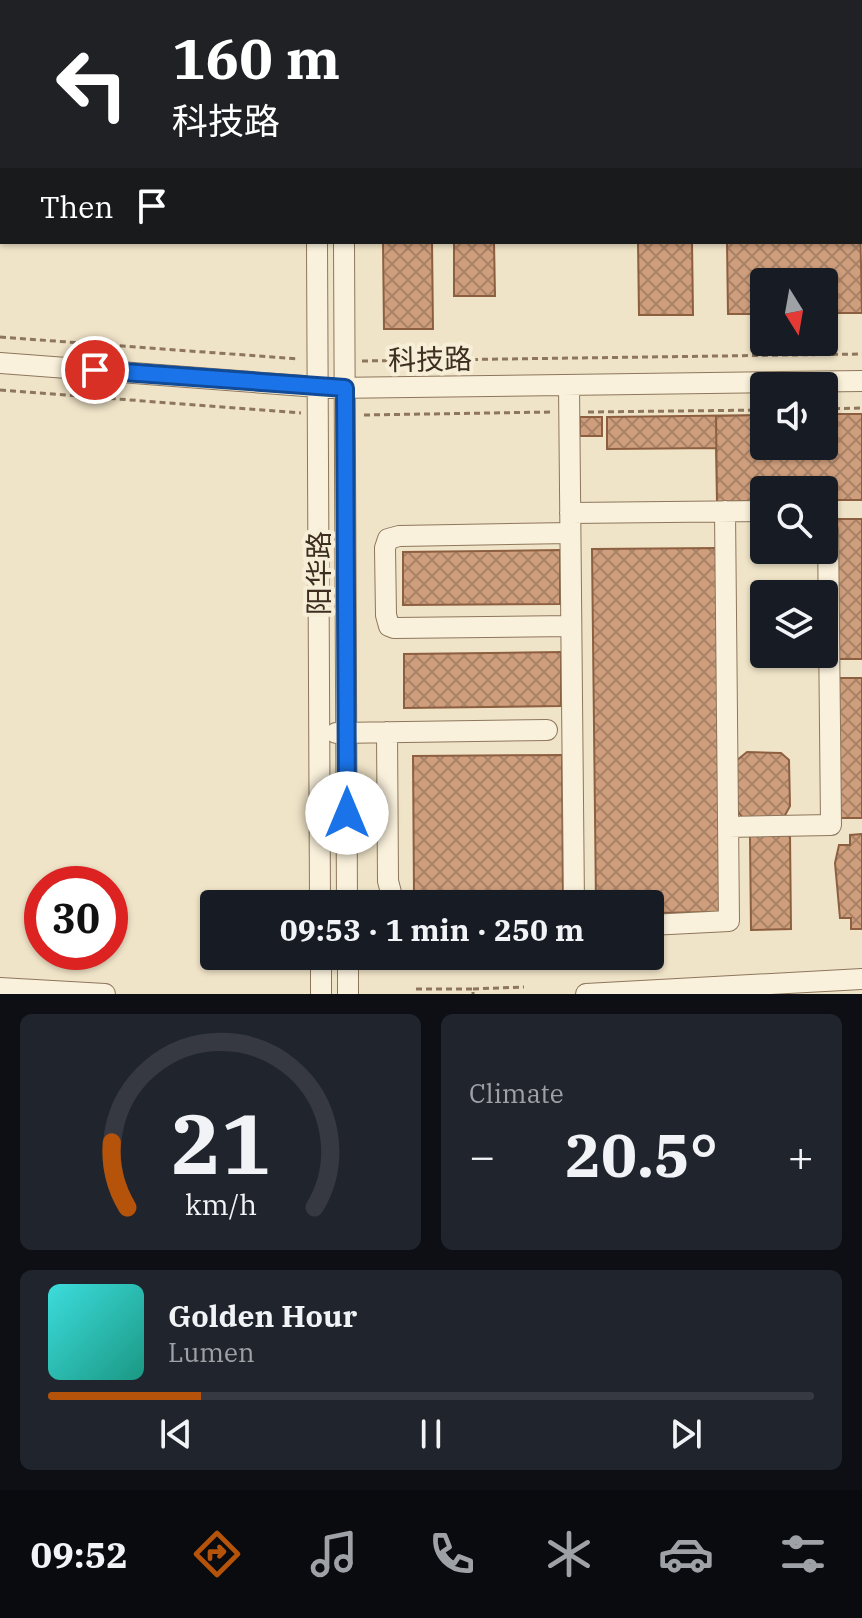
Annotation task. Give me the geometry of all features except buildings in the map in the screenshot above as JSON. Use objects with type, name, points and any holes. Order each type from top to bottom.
[{"type":"street","name":"阳华路","points":[[317,244],[320,890]]},
{"type":"street","name":"阳华路","points":[[344,244],[347,890]]},
{"type":"street","name":"科技路","points":[[0,363],[345,388],[862,381]]},
{"type":"street","points":[[569,385],[574,890]]},
{"type":"street","points":[[664,924],[729,921],[725,511]]},
{"type":"street","points":[[571,626],[389,626],[386,615],[385,548],[388,539],[750,511]]},
{"type":"street","points":[[728,827],[831,825],[828,564]]},
{"type":"street","points":[[336,733],[547,730]]},
{"type":"street","points":[[387,732],[390,890]]},
{"type":"street","points":[[321,970],[321,994]]},
{"type":"street","points":[[348,970],[348,994]]},
{"type":"street","points":[[586,994],[862,979]]},
{"type":"street","points":[[0,988],[105,994]]},
{"type":"path","points":[[0,337],[306,359]]},
{"type":"path","points":[[357,361],[862,354]]},
{"type":"path","points":[[0,390],[306,413]]},
{"type":"path","points":[[838,409],[862,408]]},
{"type":"path","points":[[416,989],[473,992],[524,987]]},
{"type":"route","points":[[95,370],[345,388],[347,813]]}]
